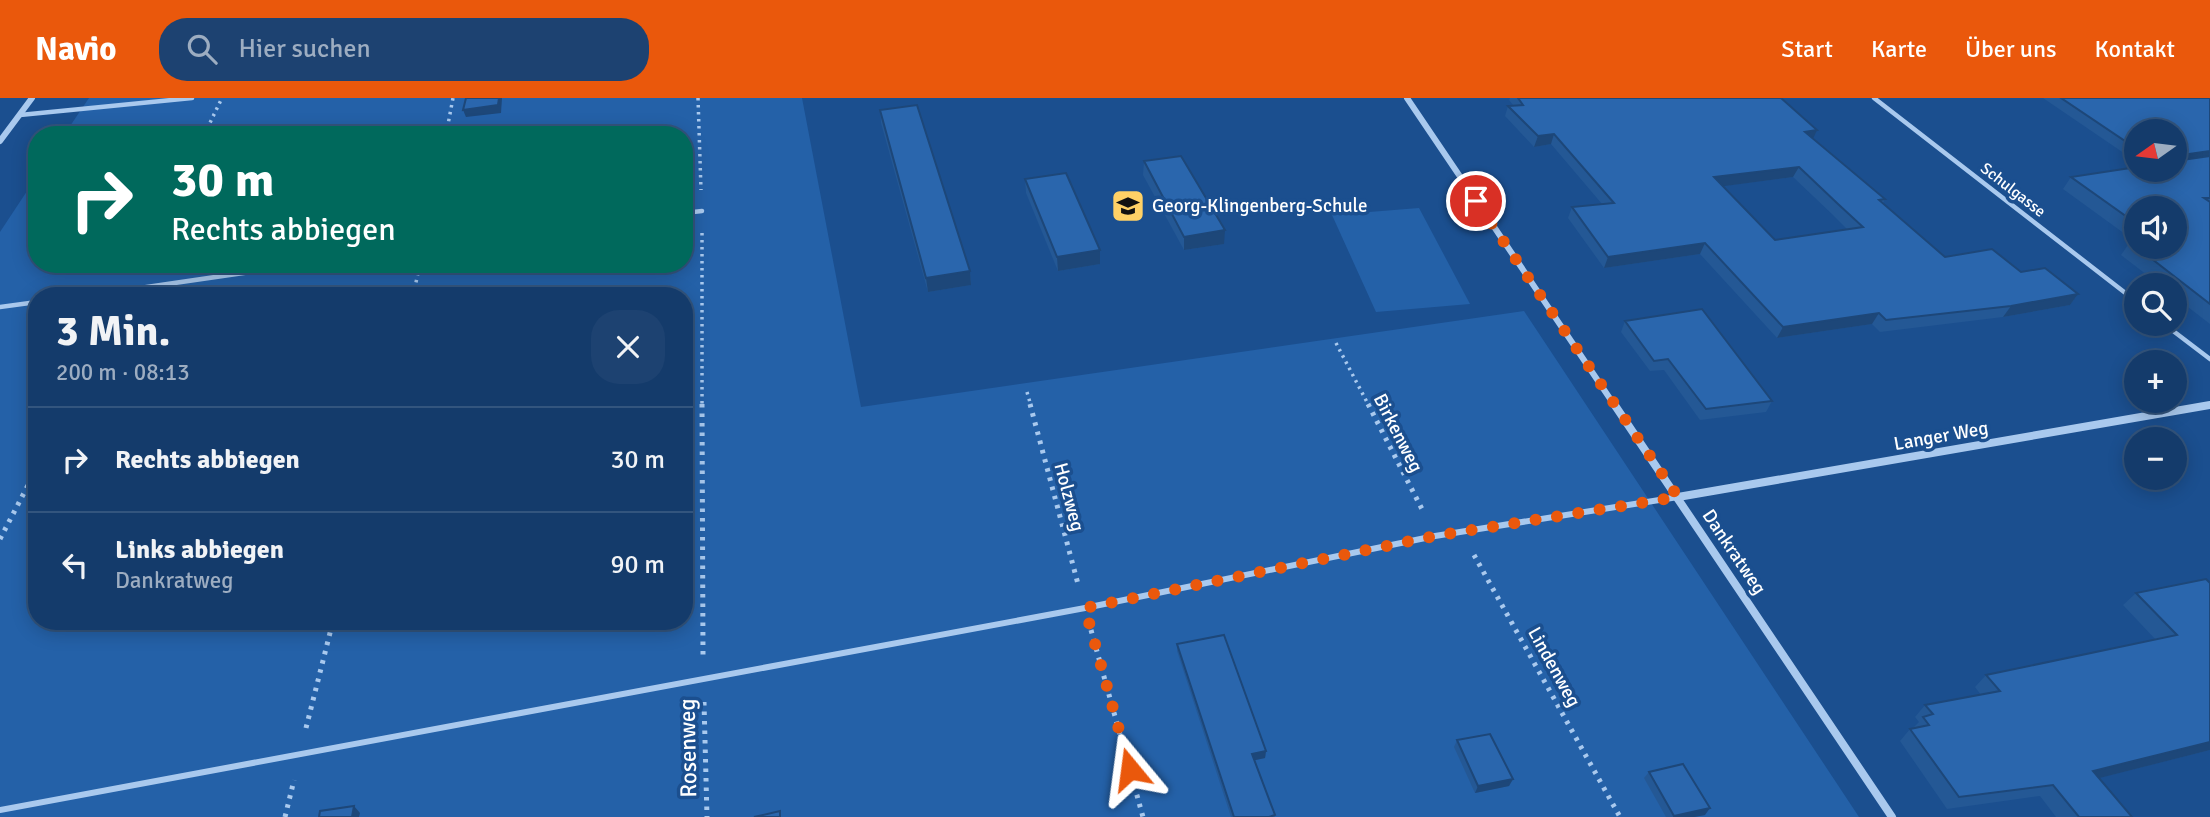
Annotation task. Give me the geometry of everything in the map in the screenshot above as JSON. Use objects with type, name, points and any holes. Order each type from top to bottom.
[{"type":"street","points":[[0,141],[32,98]]},
{"type":"street","name":"Dankratweg","points":[[1406,98],[1892,817]]},
{"type":"street","name":"Langer Weg","points":[[1678,497],[2210,405]]},
{"type":"lane","points":[[19,115],[192,98]]},
{"type":"lane","name":"Schulgasse","points":[[1874,98],[2124,292]]},
{"type":"lane","points":[[693,212],[702,211]]},
{"type":"lane","points":[[147,287],[243,273]]},
{"type":"lane","points":[[0,307],[28,303]]},
{"type":"lane","points":[[2180,336],[2210,359]]},
{"type":"lane","points":[[0,810],[1085,608],[1435,536],[1678,497]]},
{"type":"path","points":[[208,126],[222,98]]},
{"type":"path","points":[[448,126],[453,98]]},
{"type":"path","name":"Rosenweg","points":[[698,98],[702,211],[707,817]]},
{"type":"path","name":"Birkenweg","points":[[1336,343],[1435,536]]},
{"type":"path","name":"Holzweg","points":[[1027,392],[1143,817]]},
{"type":"path","points":[[0,539],[28,485]]},
{"type":"path","name":"Lindenweg","points":[[1461,532],[1620,817]]},
{"type":"path","points":[[285,817],[330,630]]},
{"type":"shaded area","points":[[89,98],[802,98],[861,407],[1524,311],[1859,817],[0,817],[0,232],[28,190],[28,273],[693,273],[693,126],[70,126]]},
{"type":"shaded area","points":[[1419,208],[1470,304],[1376,312],[1332,215]]},
{"type":"building","points":[[466,98],[499,98],[498,105],[463,110]]},
{"type":"building","points":[[1518,98],[1781,98],[1817,130],[1805,132],[1885,199],[1879,200],[1945,257],[1992,249],[2021,272],[2045,268],[2078,294],[2011,306],[1886,320],[1879,313],[1783,327],[1705,243],[1608,257],[1572,207],[1614,203],[1554,134],[1538,136],[1508,106],[1523,105]],"holes":[[[1799,167],[1863,227],[1775,240],[1714,177]]]},
{"type":"building","points":[[2061,98],[2210,98],[2210,151],[2188,154],[2188,119],[2124,119],[2124,140]]},
{"type":"building","points":[[917,105],[970,271],[926,278],[880,110]]},
{"type":"building","points":[[1181,156],[1225,230],[1184,237],[1144,161]]},
{"type":"building","points":[[2210,156],[2210,198],[2204,198],[2210,202],[2210,304],[2187,286],[2187,273],[2170,273],[2152,259],[2187,259],[2187,196],[2124,196],[2124,215],[2071,177],[2124,169],[2124,182],[2188,182],[2188,159]]},
{"type":"building","points":[[1066,173],[1100,250],[1057,257],[1025,179]]},
{"type":"building","points":[[1702,309],[1772,401],[1706,409],[1668,359],[1654,361],[1625,321]]},
{"type":"building","points":[[2206,579],[2210,583],[2210,742],[2093,771],[2132,817],[2079,817],[2053,785],[1959,797],[1910,729],[1929,725],[1923,717],[1933,714],[1925,705],[2000,691],[1986,675],[2177,635],[2136,593]]},
{"type":"building","points":[[1224,635],[1266,751],[1252,754],[1275,815],[1269,817],[1234,817],[1177,644]]},
{"type":"building","points":[[1490,734],[1513,779],[1478,786],[1457,740]]},
{"type":"building","points":[[1683,764],[1710,808],[1674,816],[1649,772]]},
{"type":"building","points":[[354,806],[352,817],[319,817],[320,811]]},
{"type":"building","points":[[780,811],[780,817],[754,817]]},
{"type":"place","name":"Georg-Klingenberg-Schule","points":[[1128,206]]},
{"type":"route","points":[[1130,769],[1085,608],[1435,536],[1678,497],[1476,201]]}]
